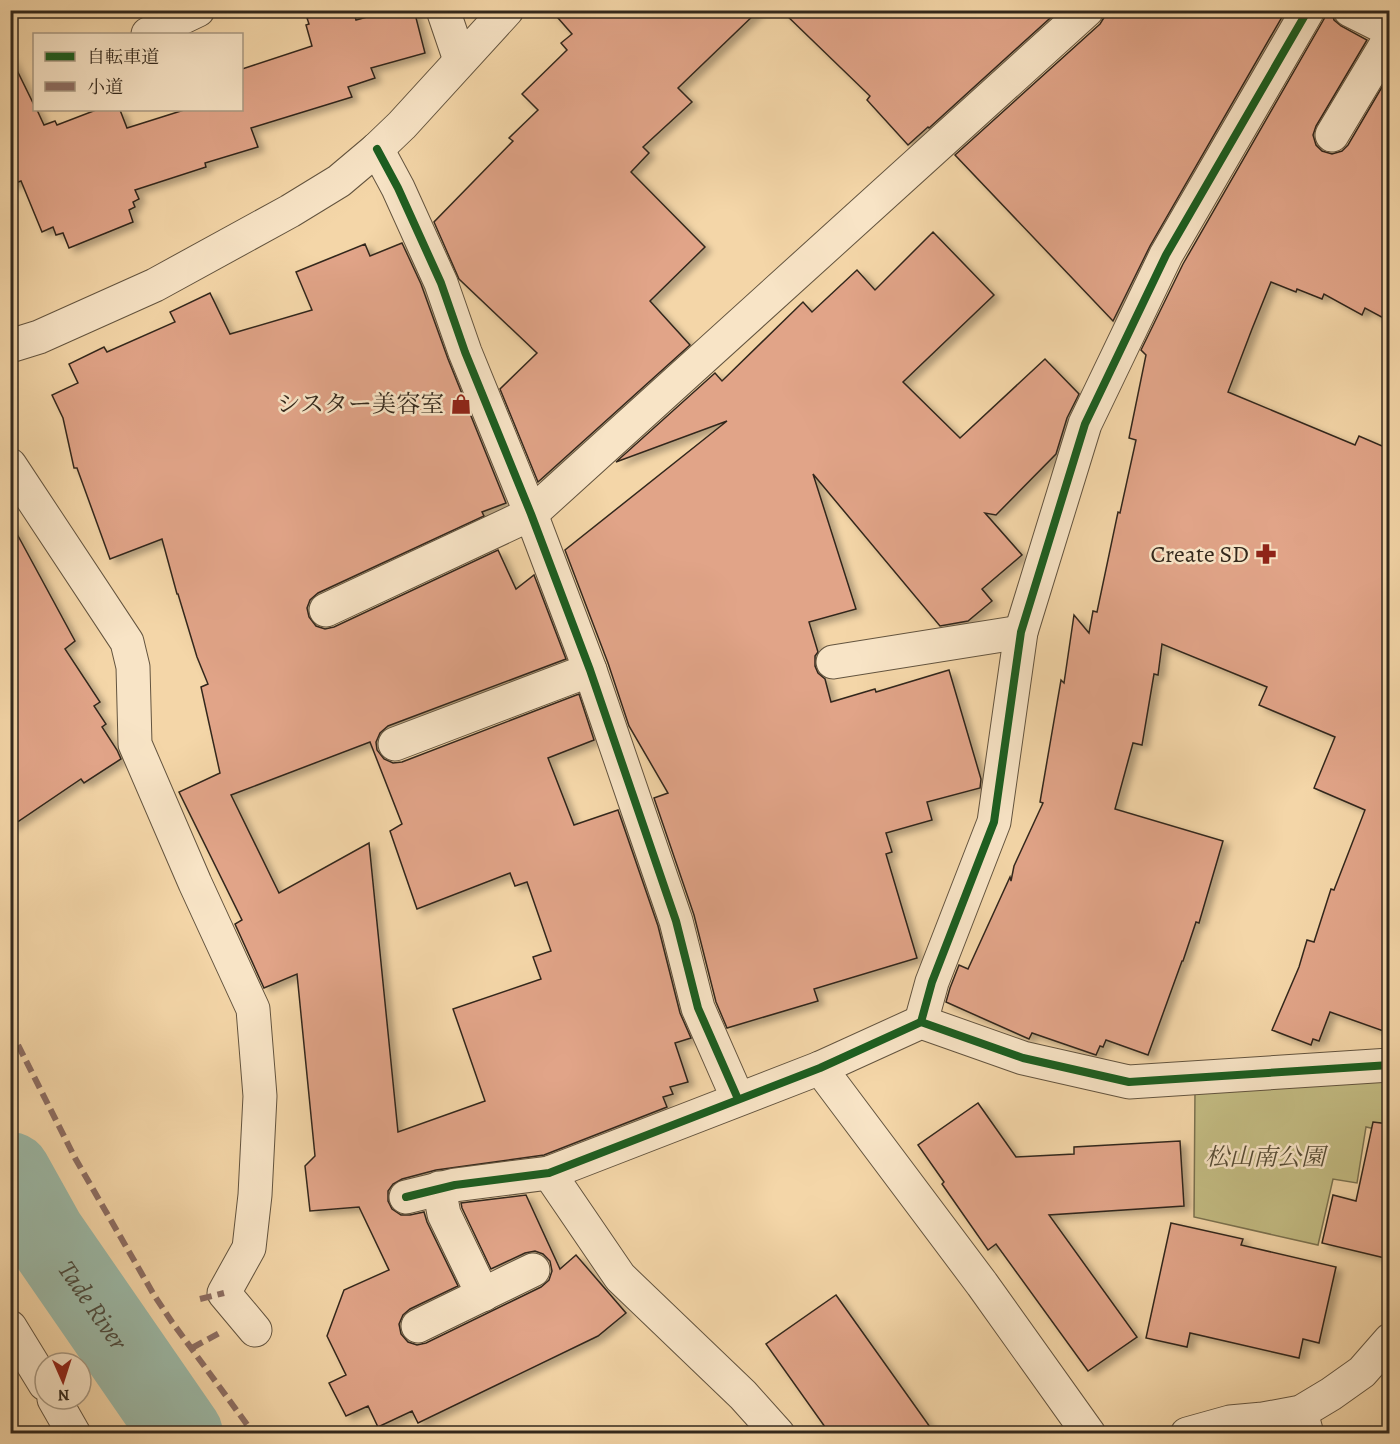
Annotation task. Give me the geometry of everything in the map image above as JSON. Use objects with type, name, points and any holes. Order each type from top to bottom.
[{"type":"street","points":[[150,33],[198,10]]},
{"type":"street","points":[[443,10],[460,60]]},
{"type":"street","points":[[10,346],[39,337],[154,285],[290,211],[339,181],[402,125],[507,10]]},
{"type":"street","points":[[326,610],[531,514],[1087,10]]},
{"type":"street","points":[[921,1022],[932,982],[994,822],[1021,632],[1085,424],[1166,255],[1308,10]]},
{"type":"street","points":[[1350,10],[1389,30]]},
{"type":"street","points":[[1332,135],[1389,38]]},
{"type":"street","points":[[377,149],[398,188],[441,283],[465,352],[531,514],[590,670],[676,921],[698,1008],[738,1099]]},
{"type":"street","points":[[10,465],[127,642],[133,668],[135,744],[195,884],[253,1009],[260,1096],[249,1248],[224,1293],[255,1330]]},
{"type":"street","points":[[833,662],[1021,632]]},
{"type":"street","points":[[395,744],[590,670]]},
{"type":"street","points":[[406,1197],[455,1185],[549,1173],[820,1068],[921,1022],[1023,1058],[1129,1082],[1389,1065]]},
{"type":"street","points":[[820,1068],[982,1284],[1089,1434]]},
{"type":"street","points":[[549,1173],[620,1277],[743,1395],[778,1434]]},
{"type":"street","points":[[439,1188],[444,1214],[483,1295]]},
{"type":"street","points":[[418,1326],[533,1270]]},
{"type":"street","points":[[10,1327],[33,1364]]},
{"type":"street","points":[[1187,1434],[1230,1422],[1263,1419],[1304,1423],[1331,1394],[1362,1372],[1389,1340]]},
{"type":"street","points":[[61,1411],[74,1434]]},
{"type":"green space","name":"松山南公園","points":[[1389,1075],[1389,1132],[1366,1127],[1357,1183],[1333,1179],[1318,1245],[1194,1217],[1195,1090]]},
{"type":"building","points":[[331,10],[353,10],[356,20],[392,10],[414,10],[425,53],[371,68],[375,78],[348,87],[352,97],[251,128],[258,147],[205,163],[206,167],[135,190],[139,199],[133,202],[135,207],[129,210],[133,222],[69,248],[63,233],[56,235],[53,227],[42,232],[21,181],[10,185],[10,56],[33,103],[33,111],[37,111],[44,125],[55,121],[57,125],[93,111],[120,111],[127,128],[181,111],[243,111],[243,69],[312,46],[306,25],[309,24],[307,18]]},
{"type":"building","points":[[551,10],[759,10],[678,88],[692,102],[643,147],[649,153],[631,172],[705,247],[650,301],[690,345],[538,482],[500,389],[537,353],[459,279],[434,222],[513,141],[509,138],[538,110],[522,94],[567,50],[561,43],[572,34]]},
{"type":"building","points":[[781,10],[1059,10],[908,145],[867,100],[870,96]]},
{"type":"building","points":[[1105,10],[1286,10],[1150,246],[1113,321],[955,155],[1100,24],[1105,16]]},
{"type":"building","points":[[1327,10],[1331,10],[1334,20],[1341,26],[1367,40],[1316,126],[1313,135],[1316,145],[1322,151],[1332,154],[1342,151],[1348,145],[1389,75],[1389,321],[1365,308],[1362,315],[1324,294],[1322,299],[1271,282],[1228,392],[1355,445],[1359,436],[1389,449],[1389,1033],[1330,1012],[1319,1041],[1313,1039],[1311,1045],[1272,1030],[1299,967],[1307,940],[1314,942],[1331,889],[1334,890],[1365,810],[1314,788],[1335,737],[1259,705],[1267,687],[1162,644],[1158,675],[1154,674],[1142,745],[1133,743],[1115,809],[1223,841],[1199,923],[1196,922],[1148,1055],[1106,1040],[1096,1055],[1032,1033],[1029,1039],[946,1002],[950,988],[959,965],[968,969],[1010,877],[1011,881],[1014,866],[1043,803],[1040,802],[1061,680],[1064,683],[1074,615],[1089,633],[1093,611],[1097,612],[1136,440],[1129,438],[1146,355],[1141,350],[1183,264],[1324,19]]},
{"type":"building","points":[[933,232],[994,295],[903,382],[960,438],[1045,359],[1079,394],[1067,418],[1056,454],[996,515],[985,513],[1022,555],[982,589],[992,601],[968,621],[940,626],[813,474],[856,609],[809,622],[818,652],[815,656],[815,666],[818,673],[825,679],[831,702],[875,689],[876,692],[949,670],[981,779],[980,788],[927,802],[932,820],[886,833],[892,852],[886,854],[917,958],[814,989],[818,1001],[727,1028],[716,1002],[694,915],[654,798],[668,793],[629,726],[565,550],[727,421],[616,462],[715,373],[722,381],[803,302],[812,312],[857,270],[875,290]]},
{"type":"building","points":[[402,243],[421,284],[448,359],[506,503],[482,512],[484,516],[318,593],[310,600],[307,608],[309,617],[316,626],[325,629],[334,627],[498,550],[516,589],[534,575],[566,659],[388,726],[380,733],[376,742],[377,750],[384,759],[393,763],[402,762],[579,694],[594,740],[548,758],[574,825],[618,810],[658,926],[680,1013],[691,1038],[675,1043],[688,1082],[670,1087],[673,1094],[663,1097],[667,1107],[544,1155],[436,1170],[402,1179],[393,1184],[388,1191],[388,1201],[392,1209],[401,1215],[424,1212],[458,1286],[410,1309],[403,1315],[399,1324],[401,1334],[408,1342],[417,1345],[426,1343],[541,1287],[549,1280],[552,1271],[550,1261],[543,1254],[535,1251],[525,1253],[491,1269],[461,1203],[526,1195],[560,1269],[576,1255],[626,1313],[598,1336],[418,1423],[412,1411],[378,1427],[368,1406],[346,1416],[329,1383],[346,1375],[327,1336],[344,1290],[389,1270],[359,1207],[310,1211],[305,1166],[315,1156],[297,974],[264,988],[235,924],[242,920],[179,792],[220,773],[201,687],[208,684],[177,594],[162,539],[110,559],[77,468],[74,468],[63,418],[52,395],[78,383],[69,364],[104,347],[107,352],[175,322],[170,312],[210,293],[230,334],[312,310],[296,272],[365,244],[370,256]],"holes":[[[370,742],[402,824],[390,831],[417,909],[510,873],[515,886],[527,882],[551,951],[533,957],[541,979],[453,1009],[485,1101],[398,1132],[369,843],[279,893],[231,795]]]},
{"type":"building","points":[[10,521],[75,641],[65,649],[100,702],[94,706],[106,724],[102,727],[121,759],[84,783],[81,779],[10,827]]},
{"type":"building","points":[[978,1103],[1016,1157],[1074,1154],[1074,1147],[1180,1141],[1184,1206],[1049,1215],[1137,1337],[1088,1371],[996,1244],[988,1250],[918,1145]]},
{"type":"building","points":[[1373,1122],[1389,1124],[1389,1259],[1322,1243],[1333,1195],[1356,1201]]},
{"type":"building","points":[[1171,1223],[1243,1239],[1241,1245],[1336,1267],[1319,1343],[1303,1339],[1299,1358],[1190,1333],[1187,1347],[1146,1338]]},
{"type":"building","points":[[836,1295],[935,1434],[830,1434],[766,1344]]},
{"type":"waterway","name":"Tade River","points":[[10,1173],[44,1234],[182,1434]]},
{"type":"marked path","points":[[10,1029],[75,1158],[154,1295],[254,1434]]},
{"type":"marked path","points":[[200,1299],[224,1293]]},
{"type":"marked path","points":[[192,1348],[223,1331]]},
{"type":"cycle path","points":[[921,1022],[932,982],[994,822],[1021,632],[1085,424],[1166,255],[1308,10]]},
{"type":"cycle path","points":[[377,149],[398,188],[441,283],[465,352],[531,514],[590,670],[676,921],[698,1008],[738,1099]]},
{"type":"cycle path","points":[[406,1197],[455,1185],[549,1173],[820,1068],[921,1022],[1023,1058],[1129,1082],[1390,1065]]},
{"type":"place","name":"シスター美容室","points":[[461,404]]},
{"type":"place","name":"Create SD","points":[[1266,554]]}]
